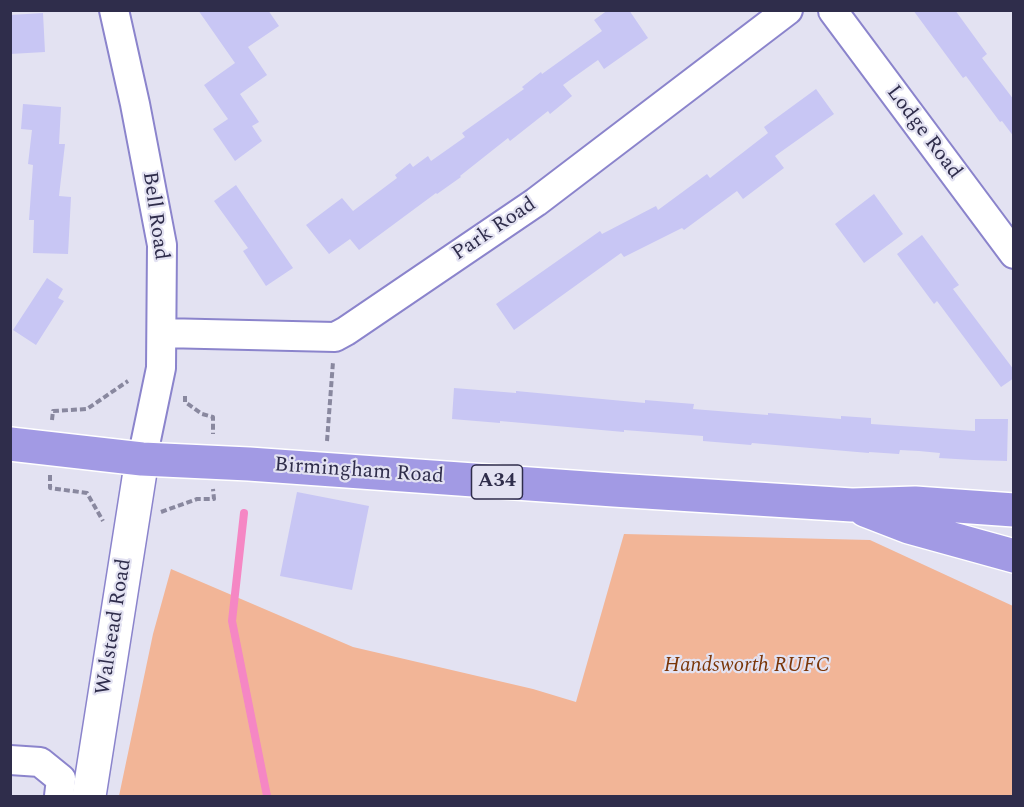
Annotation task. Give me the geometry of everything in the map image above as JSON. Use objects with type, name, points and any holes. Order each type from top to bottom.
[{"type":"highway","name":"Birmingham Road","points":[[10,444],[142,459],[852,505],[915,503],[1014,510]]},
{"type":"highway","name":"Birmingham Road","points":[[852,505],[909,527],[1014,556]]},
{"type":"street","name":"Bell Road","points":[[114,10],[162,245],[162,346],[159,377],[142,459]]},
{"type":"street","name":"Park Road","points":[[335,337],[536,202],[788,10]]},
{"type":"street","name":"Lodge Road","points":[[833,12],[1014,255]]},
{"type":"street","points":[[162,346],[335,337]]},
{"type":"street","name":"Walstead Road","points":[[89,796],[142,459]]},
{"type":"street","points":[[10,760],[40,762],[60,788]]},
{"type":"path","points":[[324,470],[335,337]]},
{"type":"path","points":[[162,346],[183,381],[185,402],[202,414],[213,417],[213,462]]},
{"type":"path","points":[[104,523],[87,493],[50,488],[53,411],[87,409],[128,381]]},
{"type":"green space","name":"Handsworth RUFC","points":[[624,534],[870,540],[1013,606],[1013,796],[119,796],[153,634],[171,569],[353,647],[533,689],[576,702]]},
{"type":"building","points":[[198,10],[268,10],[279,26],[248,47],[267,75],[240,94],[259,122],[252,126],[262,141],[235,161],[213,129],[228,119],[204,85],[235,63]]},
{"type":"building","points":[[608,10],[629,10],[648,38],[604,69],[598,60],[563,85],[572,96],[550,114],[548,111],[510,141],[508,138],[461,177],[359,250],[350,239],[329,254],[306,225],[342,198],[353,211],[397,178],[395,175],[410,163],[413,167],[428,156],[431,161],[465,137],[462,133],[524,89],[522,87],[541,72],[542,74],[602,31],[594,20]]},
{"type":"building","points":[[913,10],[955,10],[987,54],[982,58],[1014,100],[1014,137],[966,76],[963,78]]},
{"type":"building","points":[[43,13],[45,52],[10,54],[10,15]]},
{"type":"building","points":[[816,89],[834,114],[775,156],[784,168],[743,199],[737,191],[684,230],[682,228],[624,257],[621,253],[514,330],[496,304],[600,231],[602,234],[656,206],[658,210],[707,174],[710,178],[768,133],[764,127]]},
{"type":"building","points":[[23,104],[61,107],[59,144],[65,144],[59,196],[71,197],[68,254],[33,253],[34,220],[29,220],[33,165],[28,164],[32,130],[21,129]]},
{"type":"building","points":[[236,185],[293,268],[266,286],[243,251],[248,248],[214,201]]},
{"type":"building","points":[[874,194],[903,234],[864,263],[835,224]]},
{"type":"building","points":[[922,235],[959,285],[953,289],[1014,370],[1014,378],[1001,387],[937,301],[934,304],[897,254]]},
{"type":"building","points":[[47,278],[63,289],[58,298],[64,301],[36,345],[13,330]]},
{"type":"building","points":[[454,388],[516,393],[516,391],[645,403],[645,400],[694,404],[693,409],[768,415],[768,413],[841,419],[841,416],[871,418],[871,424],[975,431],[975,419],[1008,419],[1007,461],[939,458],[940,453],[919,451],[900,450],[899,454],[869,453],[752,443],[751,445],[703,441],[703,436],[452,419]]},
{"type":"building","points":[[297,492],[369,506],[352,590],[280,576]]},
{"type":"waterway","points":[[244,513],[232,621],[267,796]]}]
